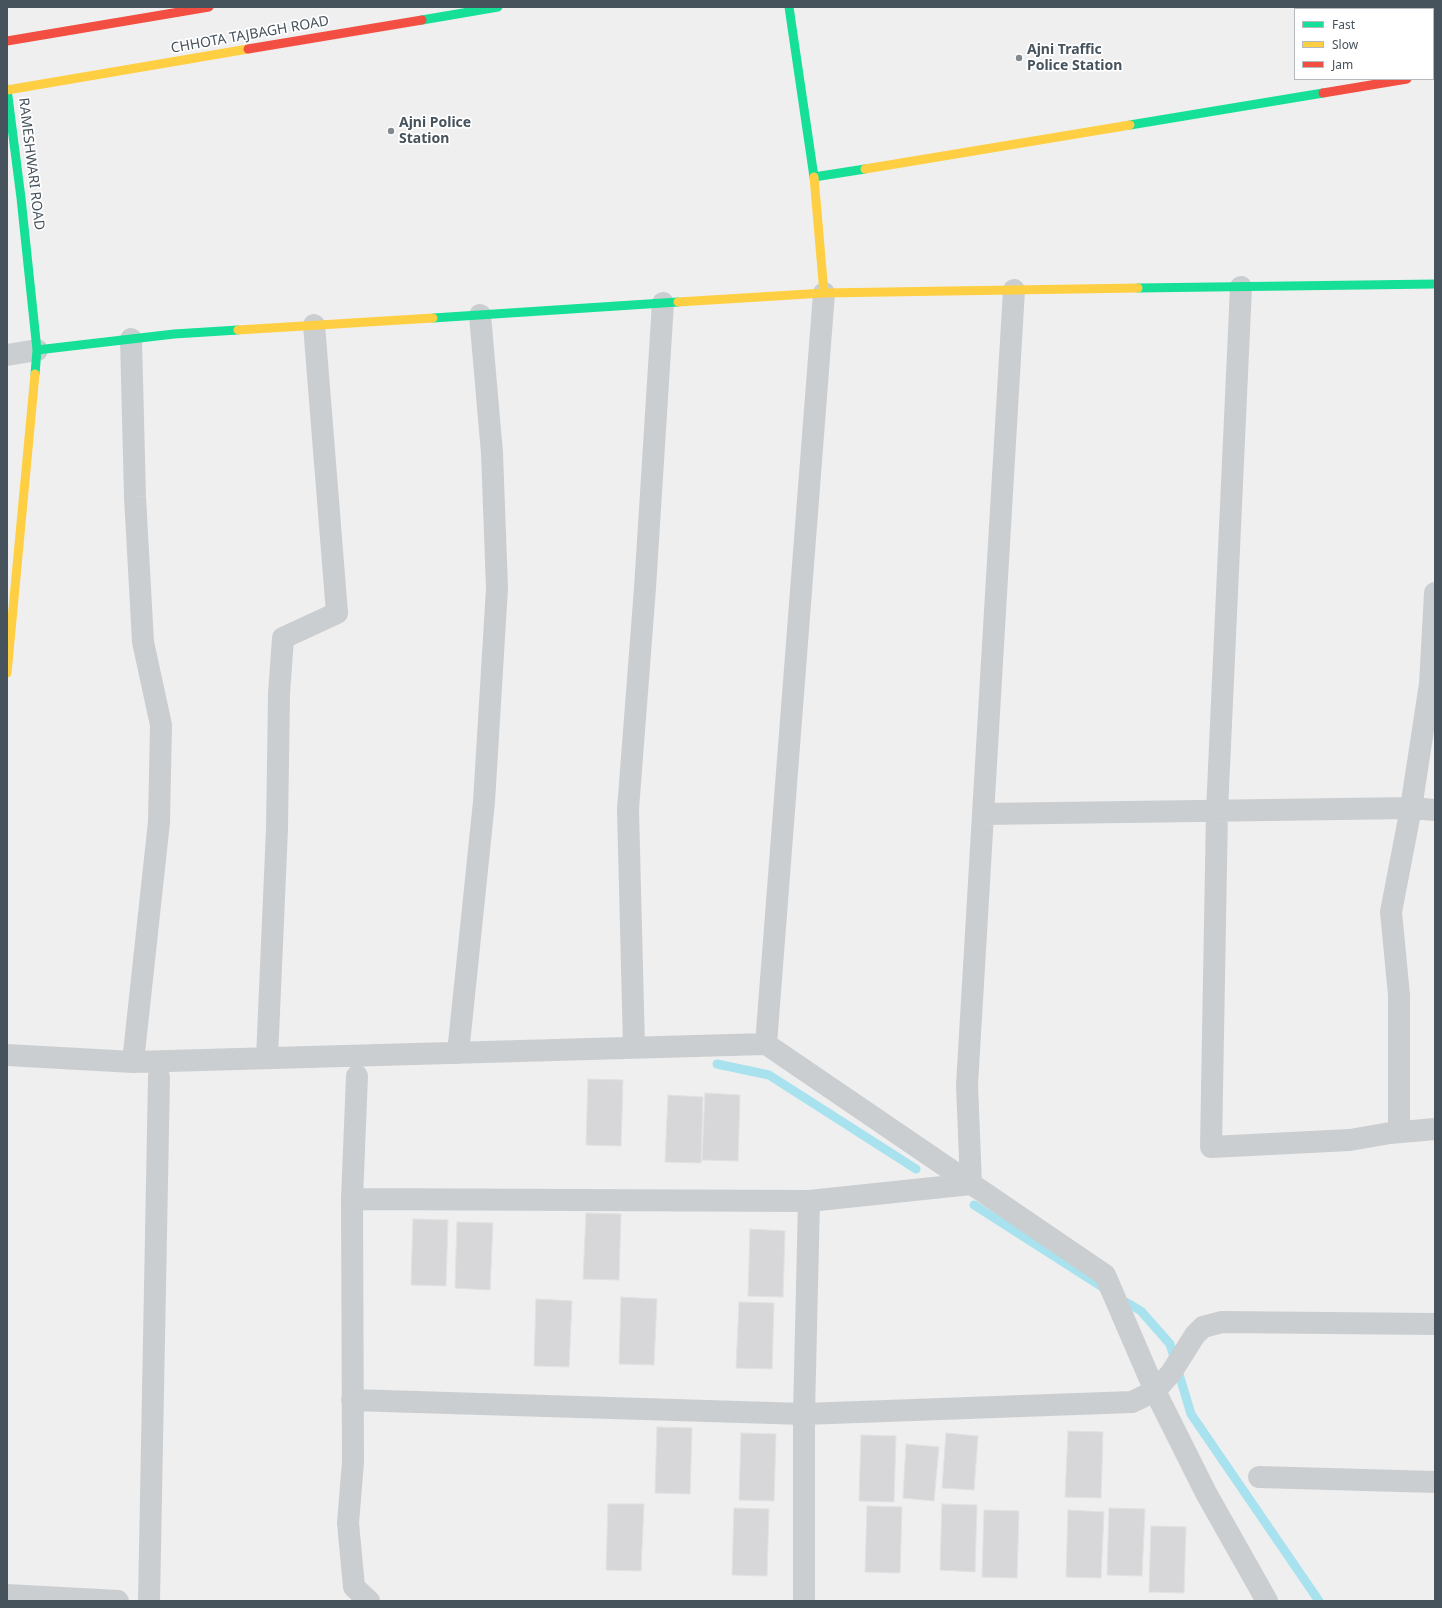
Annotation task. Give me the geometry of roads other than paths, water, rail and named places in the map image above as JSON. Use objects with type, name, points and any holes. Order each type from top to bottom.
[{"type":"street","points":[[7,41],[209,7]]},
{"type":"street","name":"CHHOTA TAJBAGH ROAD","points":[[7,89],[498,7]]},
{"type":"street","points":[[766,1044],[824,293],[814,177],[789,7]]},
{"type":"street","points":[[814,177],[1400,80]]},
{"type":"street","name":"RAMESHWARI ROAD","points":[[7,89],[21,198],[37,350],[7,673]]},
{"type":"street","points":[[7,355],[37,350],[174,334],[824,293],[1435,284]]},
{"type":"street","points":[[1241,287],[1217,811],[1211,1147],[1350,1140],[1400,1132],[1435,1129]]},
{"type":"street","points":[[971,1184],[967,1085],[1014,290]]},
{"type":"street","points":[[634,1047],[628,810],[645,588],[663,303]]},
{"type":"street","points":[[458,1053],[484,802],[496,588],[492,453],[480,315]]},
{"type":"street","points":[[267,1058],[277,829],[279,694],[283,638],[337,613],[314,325]]},
{"type":"street","points":[[131,339],[135,497],[143,642],[160,725],[159,822],[133,1062]]},
{"type":"street","points":[[1400,1132],[1399,995],[1391,912],[1411,808],[1430,684],[1435,593]]},
{"type":"street","points":[[983,814],[1411,808],[1435,810]]},
{"type":"street","points":[[7,1055],[133,1062],[766,1044],[1105,1275],[1155,1391],[1206,1493],[1267,1601]]},
{"type":"street","points":[[358,1076],[352,1199],[353,1462],[348,1524],[354,1587],[370,1601]]},
{"type":"street","points":[[149,1601],[159,1077]]},
{"type":"street","points":[[352,1199],[809,1201],[971,1184]]},
{"type":"street","points":[[804,1601],[804,1414],[809,1201]]},
{"type":"street","points":[[352,1400],[804,1414],[1132,1402],[1155,1391],[1171,1373],[1195,1335],[1203,1327],[1222,1322],[1435,1324]]},
{"type":"street","points":[[1259,1477],[1435,1482]]},
{"type":"street","points":[[7,1595],[118,1601]]},
{"type":"waterway","points":[[717,1064],[769,1075],[916,1169]]},
{"type":"waterway","points":[[974,1205],[1107,1290]]},
{"type":"waterway","points":[[1119,1298],[1141,1311],[1170,1344],[1191,1414],[1319,1601]]},
{"type":"place","name":"Ajni Traffic Police Station","points":[[1019,58]]},
{"type":"place","name":"Ajni Police Station","points":[[391,131]]}]
